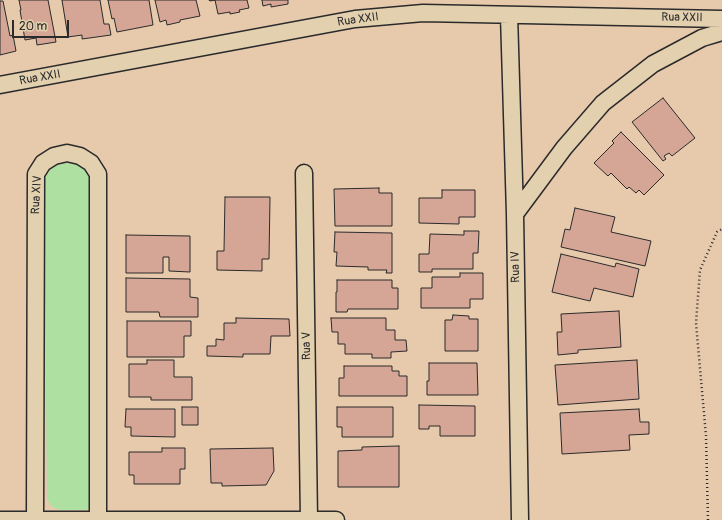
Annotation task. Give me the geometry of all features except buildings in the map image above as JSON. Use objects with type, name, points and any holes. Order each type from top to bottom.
[{"type":"street","name":"Rua XXII","points":[[0,85],[355,19],[423,13],[722,19]]},
{"type":"street","name":"Rua IV","points":[[509,15],[515,214],[520,520]]},
{"type":"street","points":[[515,214],[564,148],[603,103],[653,64],[702,38],[722,32]]},
{"type":"street","name":"Rua XIV","points":[[35,520],[36,174],[43,163],[54,156],[67,153],[80,156],[91,163],[98,174],[98,520]]},
{"type":"street","name":"Rua V","points":[[304,173],[309,520]]},
{"type":"street","points":[[0,520],[336,520]]},
{"type":"path","points":[[708,520],[706,436],[696,323],[700,270],[717,232],[722,229]]},
{"type":"green space","points":[[65,163],[80,166],[86,171],[90,178],[93,505],[86,510],[60,510],[50,505],[47,498],[44,180],[52,168]]}]
